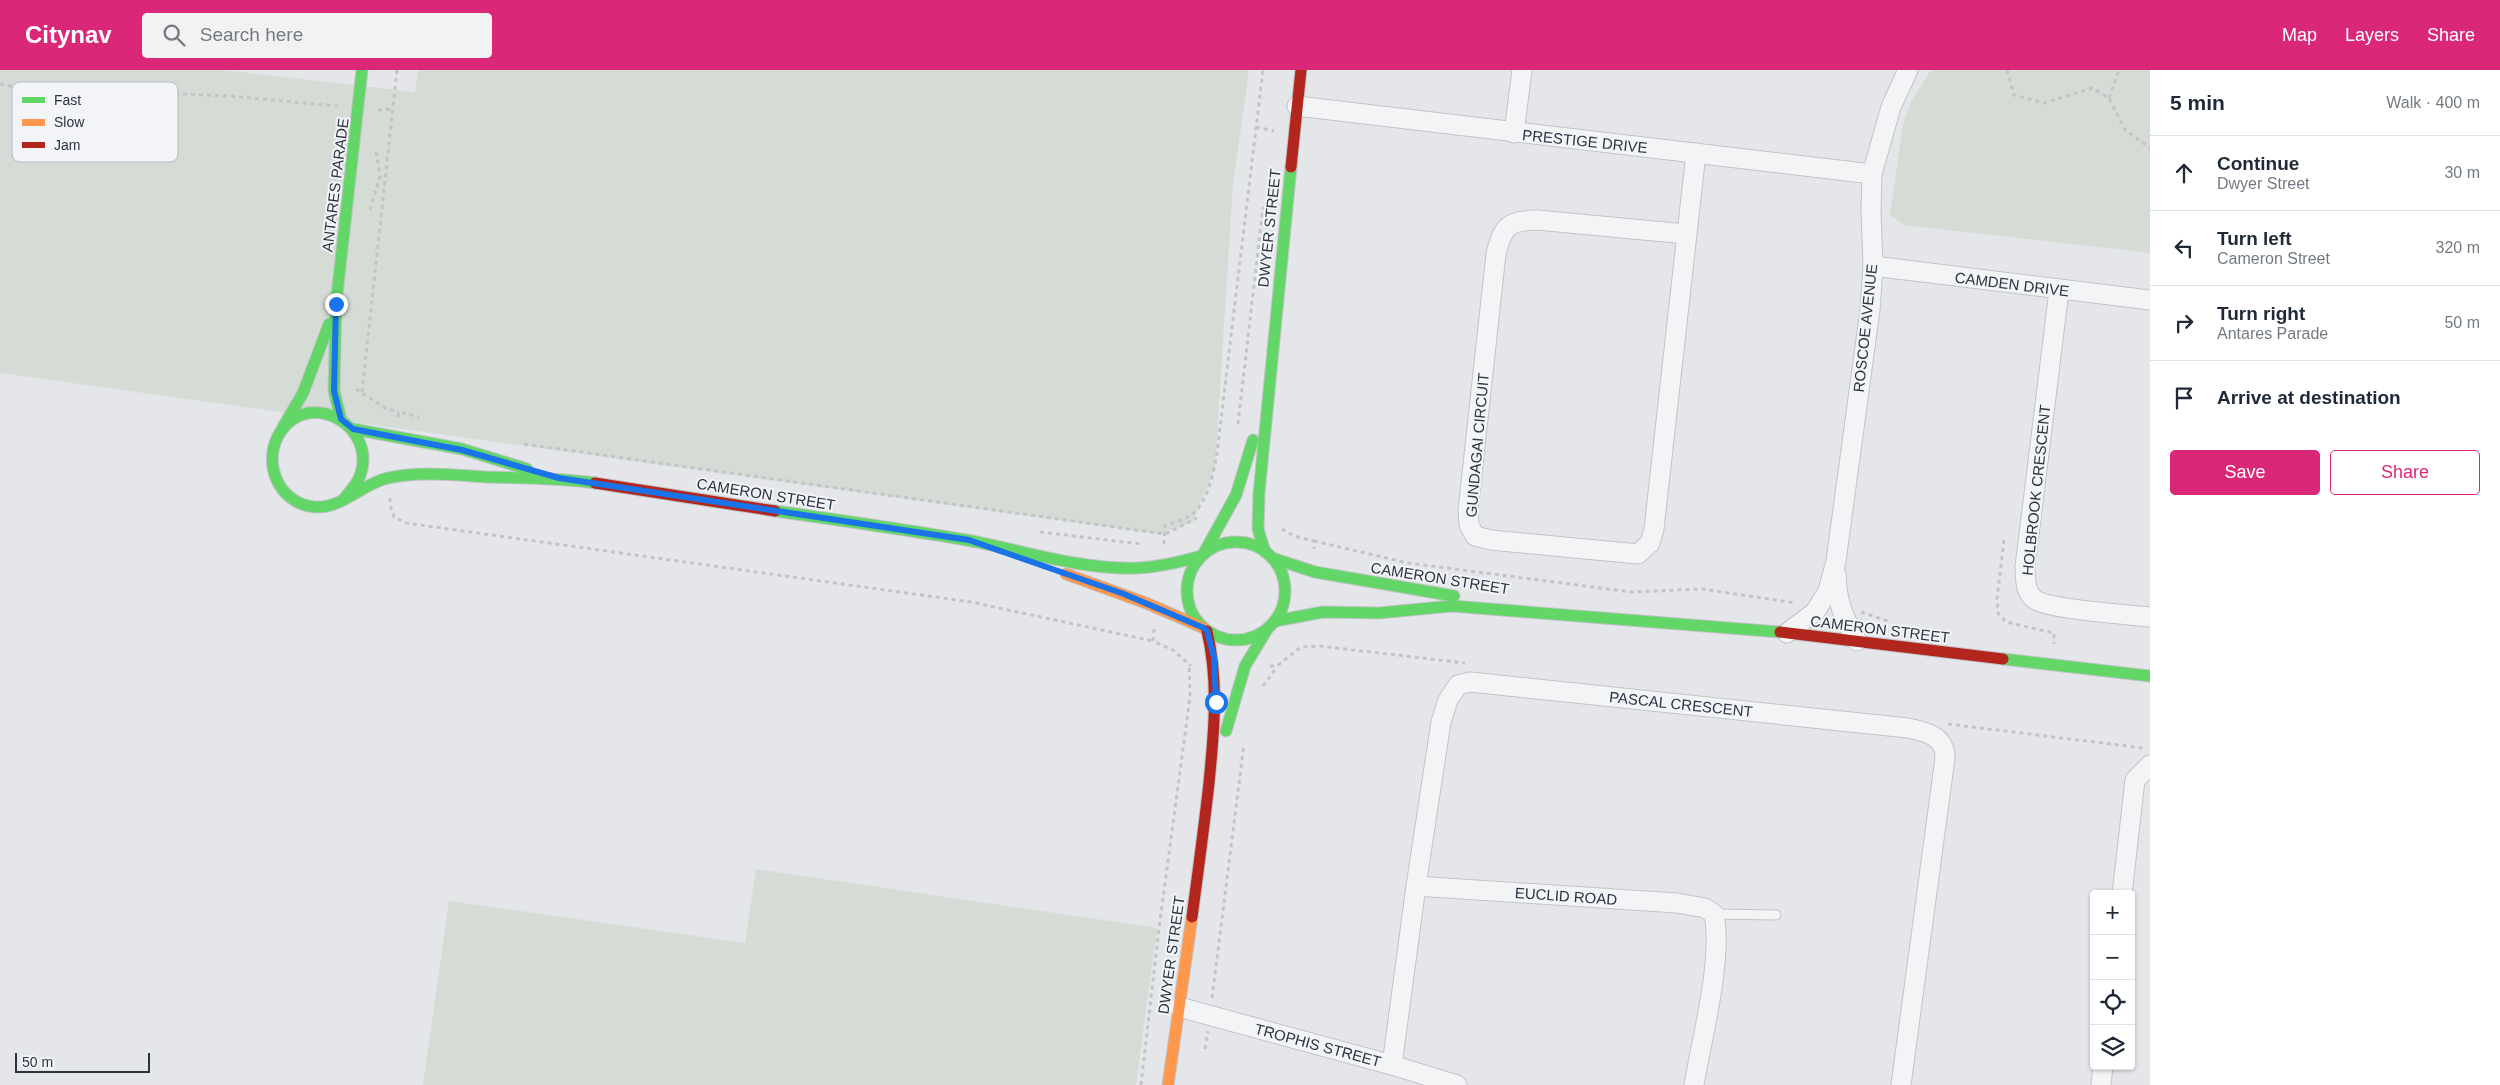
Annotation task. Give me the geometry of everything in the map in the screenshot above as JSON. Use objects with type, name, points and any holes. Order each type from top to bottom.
[{"type":"street","name":"ANTARES PARADE","points":[[341,419],[334,391],[336,304],[362,70]]},
{"type":"street","name":"DWYER STREET","points":[[1268,555],[1258,529],[1268,389],[1301,70]]},
{"type":"street","points":[[1514,133],[1522,70]]},
{"type":"street","name":"ROSCOE AVENUE","points":[[1836,561],[1870,310],[1873,266],[1872,174],[1891,107],[1908,70]]},
{"type":"street","name":"PRESTIGE DRIVE","points":[[1297,106],[1872,174]]},
{"type":"street","name":"GUNDAGAI CIRCUIT","points":[[1686,234],[1537,220],[1515,221],[1505,229],[1496,254],[1468,510],[1470,524],[1475,536],[1490,540],[1638,554],[1650,543],[1654,529],[1696,153]]},
{"type":"street","name":"CAMDEN DRIVE","points":[[1873,266],[2059,291],[2150,300]]},
{"type":"street","name":"HOLBROOK CRESCENT","points":[[2059,291],[2025,567],[2026,588],[2035,600],[2052,605],[2150,617]]},
{"type":"street","name":"ANTARES PARADE","points":[[278,436],[303,393],[336,304]]},
{"type":"street","name":"DWYER STREET","points":[[1202,555],[1236,495],[1268,389]]},
{"type":"street","points":[[311,413],[326,414],[341,419],[353,429],[364,450],[364,473],[356,487],[345,498],[331,505],[315,507],[300,504],[288,496],[278,485],[272,470],[271,456],[278,436],[283,428],[296,418],[311,413]]},
{"type":"street","name":"CAMERON STREET","points":[[353,429],[462,450],[559,478],[969,540],[1086,566],[1125,570],[1174,566],[1202,555]]},
{"type":"street","name":"CAMERON STREET","points":[[345,498],[374,482],[408,476],[559,478]]},
{"type":"street","name":"CAMERON STREET","points":[[969,540],[1124,594],[1205,630]]},
{"type":"street","points":[[1228,542],[1254,545],[1268,555],[1280,569],[1284,582],[1285,596],[1282,609],[1271,625],[1254,637],[1238,640],[1221,638],[1205,630],[1195,618],[1189,606],[1186,593],[1192,567],[1202,555],[1228,542]]},
{"type":"street","name":"CAMERON STREET","points":[[1268,555],[1315,572],[1606,620]]},
{"type":"street","points":[[1787,633],[1815,612],[1828,591],[1836,561]]},
{"type":"street","points":[[1836,561],[1837,591],[1842,616],[1858,641]]},
{"type":"street","name":"CAMERON STREET","points":[[1271,625],[1323,612],[1379,613],[1452,606],[1606,620],[1787,633],[2150,676]]},
{"type":"street","name":"DWYER STREET","points":[[1204,830],[1229,715],[1245,666],[1271,625]]},
{"type":"street","name":"DWYER STREET","points":[[1168,1085],[1204,830],[1216,700],[1214,657],[1205,630]]},
{"type":"street","name":"PASCAL CRESCENT","points":[[1392,1065],[1416,886],[1441,722],[1448,700],[1458,685],[1470,682],[1926,732],[1938,738],[1943,744],[1945,758],[1901,1085]]},
{"type":"street","points":[[2122,890],[2135,780],[2150,765]]},
{"type":"street","name":"EUCLID ROAD","points":[[1416,886],[1677,903],[1705,908],[1714,914]]},
{"type":"street","points":[[1694,1085],[1715,960],[1717,927],[1714,914]]},
{"type":"street","name":"TROPHIS STREET","points":[[1179,1007],[1392,1065],[1457,1085]]},
{"type":"street","points":[[2101,1085],[2103,1070]]},
{"type":"lane","name":"EUCLID ROAD","points":[[1714,914],[1776,915]]},
{"type":"path","points":[[362,392],[397,70]]},
{"type":"path","points":[[1164,534],[1166,526],[1189,517],[1200,504],[1211,482],[1218,444],[1262,70]]},
{"type":"path","points":[[2007,70],[2014,95],[2044,104],[2092,88],[2109,98],[2125,130],[2150,148]]},
{"type":"path","points":[[2109,98],[2119,70]]},
{"type":"path","points":[[178,94],[230,96],[359,108],[392,109]]},
{"type":"path","points":[[1271,140],[1273,122]]},
{"type":"path","points":[[1256,128],[1272,130]]},
{"type":"path","points":[[1237,430],[1264,198]]},
{"type":"path","points":[[396,436],[399,412],[426,419]]},
{"type":"path","points":[[522,443],[1164,534],[1198,518],[1203,512]]},
{"type":"path","points":[[392,479],[390,505],[394,517],[406,523],[970,602],[1153,641]]},
{"type":"path","points":[[1314,541],[1408,563],[1621,591],[1702,589],[1818,606]]},
{"type":"path","points":[[1841,609],[1865,613],[1899,624]]},
{"type":"path","points":[[2044,642],[2061,643]]},
{"type":"path","points":[[1141,1085],[1159,928],[1190,697],[1191,680],[1189,664]]},
{"type":"path","points":[[1262,688],[1277,666]]},
{"type":"path","points":[[1205,1049],[1245,734]]},
{"type":"shaded area","points":[[0,70],[223,70],[415,92],[418,70],[1249,70],[1233,185],[1215,467],[1192,523],[1158,534],[0,373]]},
{"type":"shaded area","points":[[1931,70],[2150,70],[2150,253],[1903,225],[1890,215],[1903,124],[1911,102]]},
{"type":"shaded area","points":[[756,869],[1157,928],[1136,1085],[423,1085],[449,901],[745,943]]},
{"type":"traffic: fast","points":[[341,419],[334,391],[336,304],[362,70]]},
{"type":"traffic: fast","points":[[1265,552],[1258,529],[1259,493],[1291,167]]},
{"type":"traffic: fast","points":[[283,427],[303,393],[329,324]]},
{"type":"traffic: fast","points":[[345,498],[360,476],[363,458],[359,442],[351,429],[338,419],[324,413],[309,413],[294,419],[281,431],[275,442],[273,467],[276,479],[291,498],[302,504],[315,507],[325,507],[334,504],[379,481],[400,476],[437,474],[541,478],[595,483]]},
{"type":"traffic: fast","points":[[353,429],[462,449],[527,469]]},
{"type":"traffic: fast","points":[[1204,553],[1236,495],[1253,440]]},
{"type":"traffic: fast","points":[[775,511],[966,540],[1094,566],[1138,568],[1170,564],[1201,556]]},
{"type":"traffic: fast","points":[[1236,542],[1255,546],[1271,556],[1281,572],[1285,591],[1281,610],[1271,626],[1255,636],[1236,640],[1217,636],[1201,626],[1191,610],[1187,591],[1191,572],[1201,556],[1217,546],[1236,542]]},
{"type":"traffic: fast","points":[[1272,558],[1315,572],[1454,596]]},
{"type":"traffic: fast","points":[[1275,621],[1323,612],[1379,613],[1452,606],[1780,632]]},
{"type":"traffic: fast","points":[[1226,731],[1245,666],[1268,628]]},
{"type":"traffic: fast","points":[[2003,659],[2150,676]]},
{"type":"traffic: slow","points":[[1066,574],[1146,603],[1204,628]]},
{"type":"traffic: slow","points":[[1168,1085],[1192,917]]},
{"type":"traffic: jam","points":[[1291,167],[1301,70]]},
{"type":"traffic: jam","points":[[595,483],[775,511]]},
{"type":"traffic: jam","points":[[1192,917],[1209,783],[1214,726],[1213,669],[1207,631]]},
{"type":"traffic: jam","points":[[1780,632],[2003,659]]},
{"type":"route","points":[[336,304],[334,391],[341,419],[353,429],[462,450],[559,478],[969,540],[1124,594],[1204,628],[1207,631],[1214,657],[1216,702]]}]
